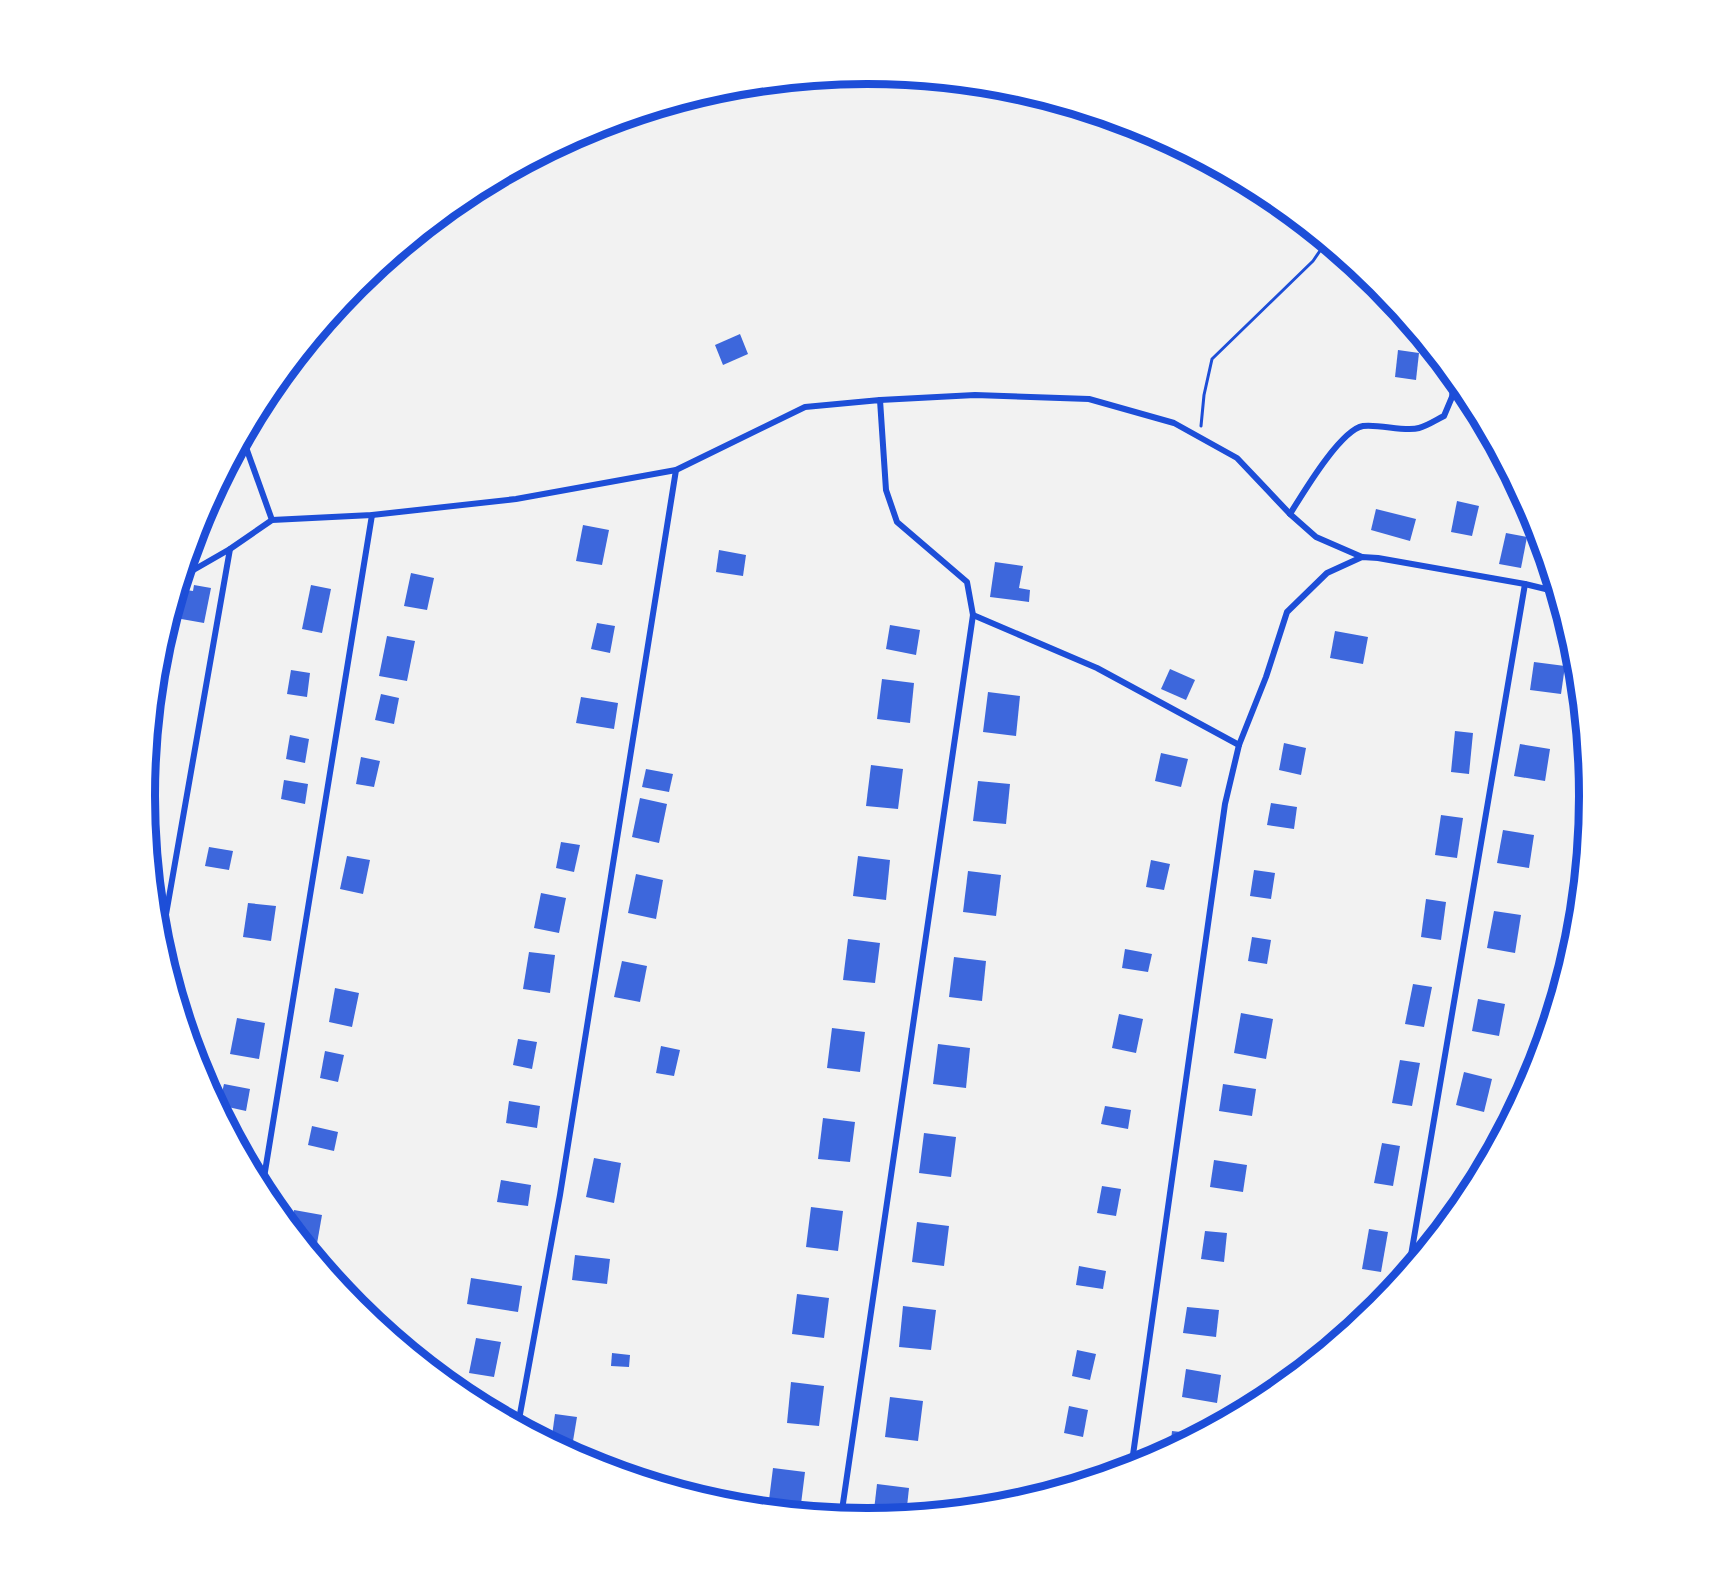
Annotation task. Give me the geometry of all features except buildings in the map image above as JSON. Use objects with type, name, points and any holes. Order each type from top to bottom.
[{"type":"street","points":[[1290,514],[1321,465],[1360,426],[1417,429],[1444,416],[1453,391]]},
{"type":"street","points":[[192,571],[230,549],[272,520],[372,515],[516,499],[676,470],[805,407],[975,395],[1089,399],[1174,423],[1237,458],[1290,514],[1316,537],[1362,557],[1550,590]]},
{"type":"street","points":[[842,1508],[973,615],[968,582],[897,522],[886,490],[880,400]]},
{"type":"street","points":[[246,449],[272,520]]},
{"type":"street","points":[[519,1418],[560,1195],[676,470]]},
{"type":"street","points":[[265,1174],[372,515]]},
{"type":"street","points":[[166,916],[230,549]]},
{"type":"street","points":[[1133,1458],[1225,804],[1239,745],[1266,677],[1287,612],[1327,573],[1362,557]]},
{"type":"street","points":[[1411,1258],[1525,584]]},
{"type":"street","points":[[973,615],[1097,668],[1239,745]]},
{"type":"path","points":[[1201,438],[1204,395],[1212,359],[1313,261],[1322,248]]}]
